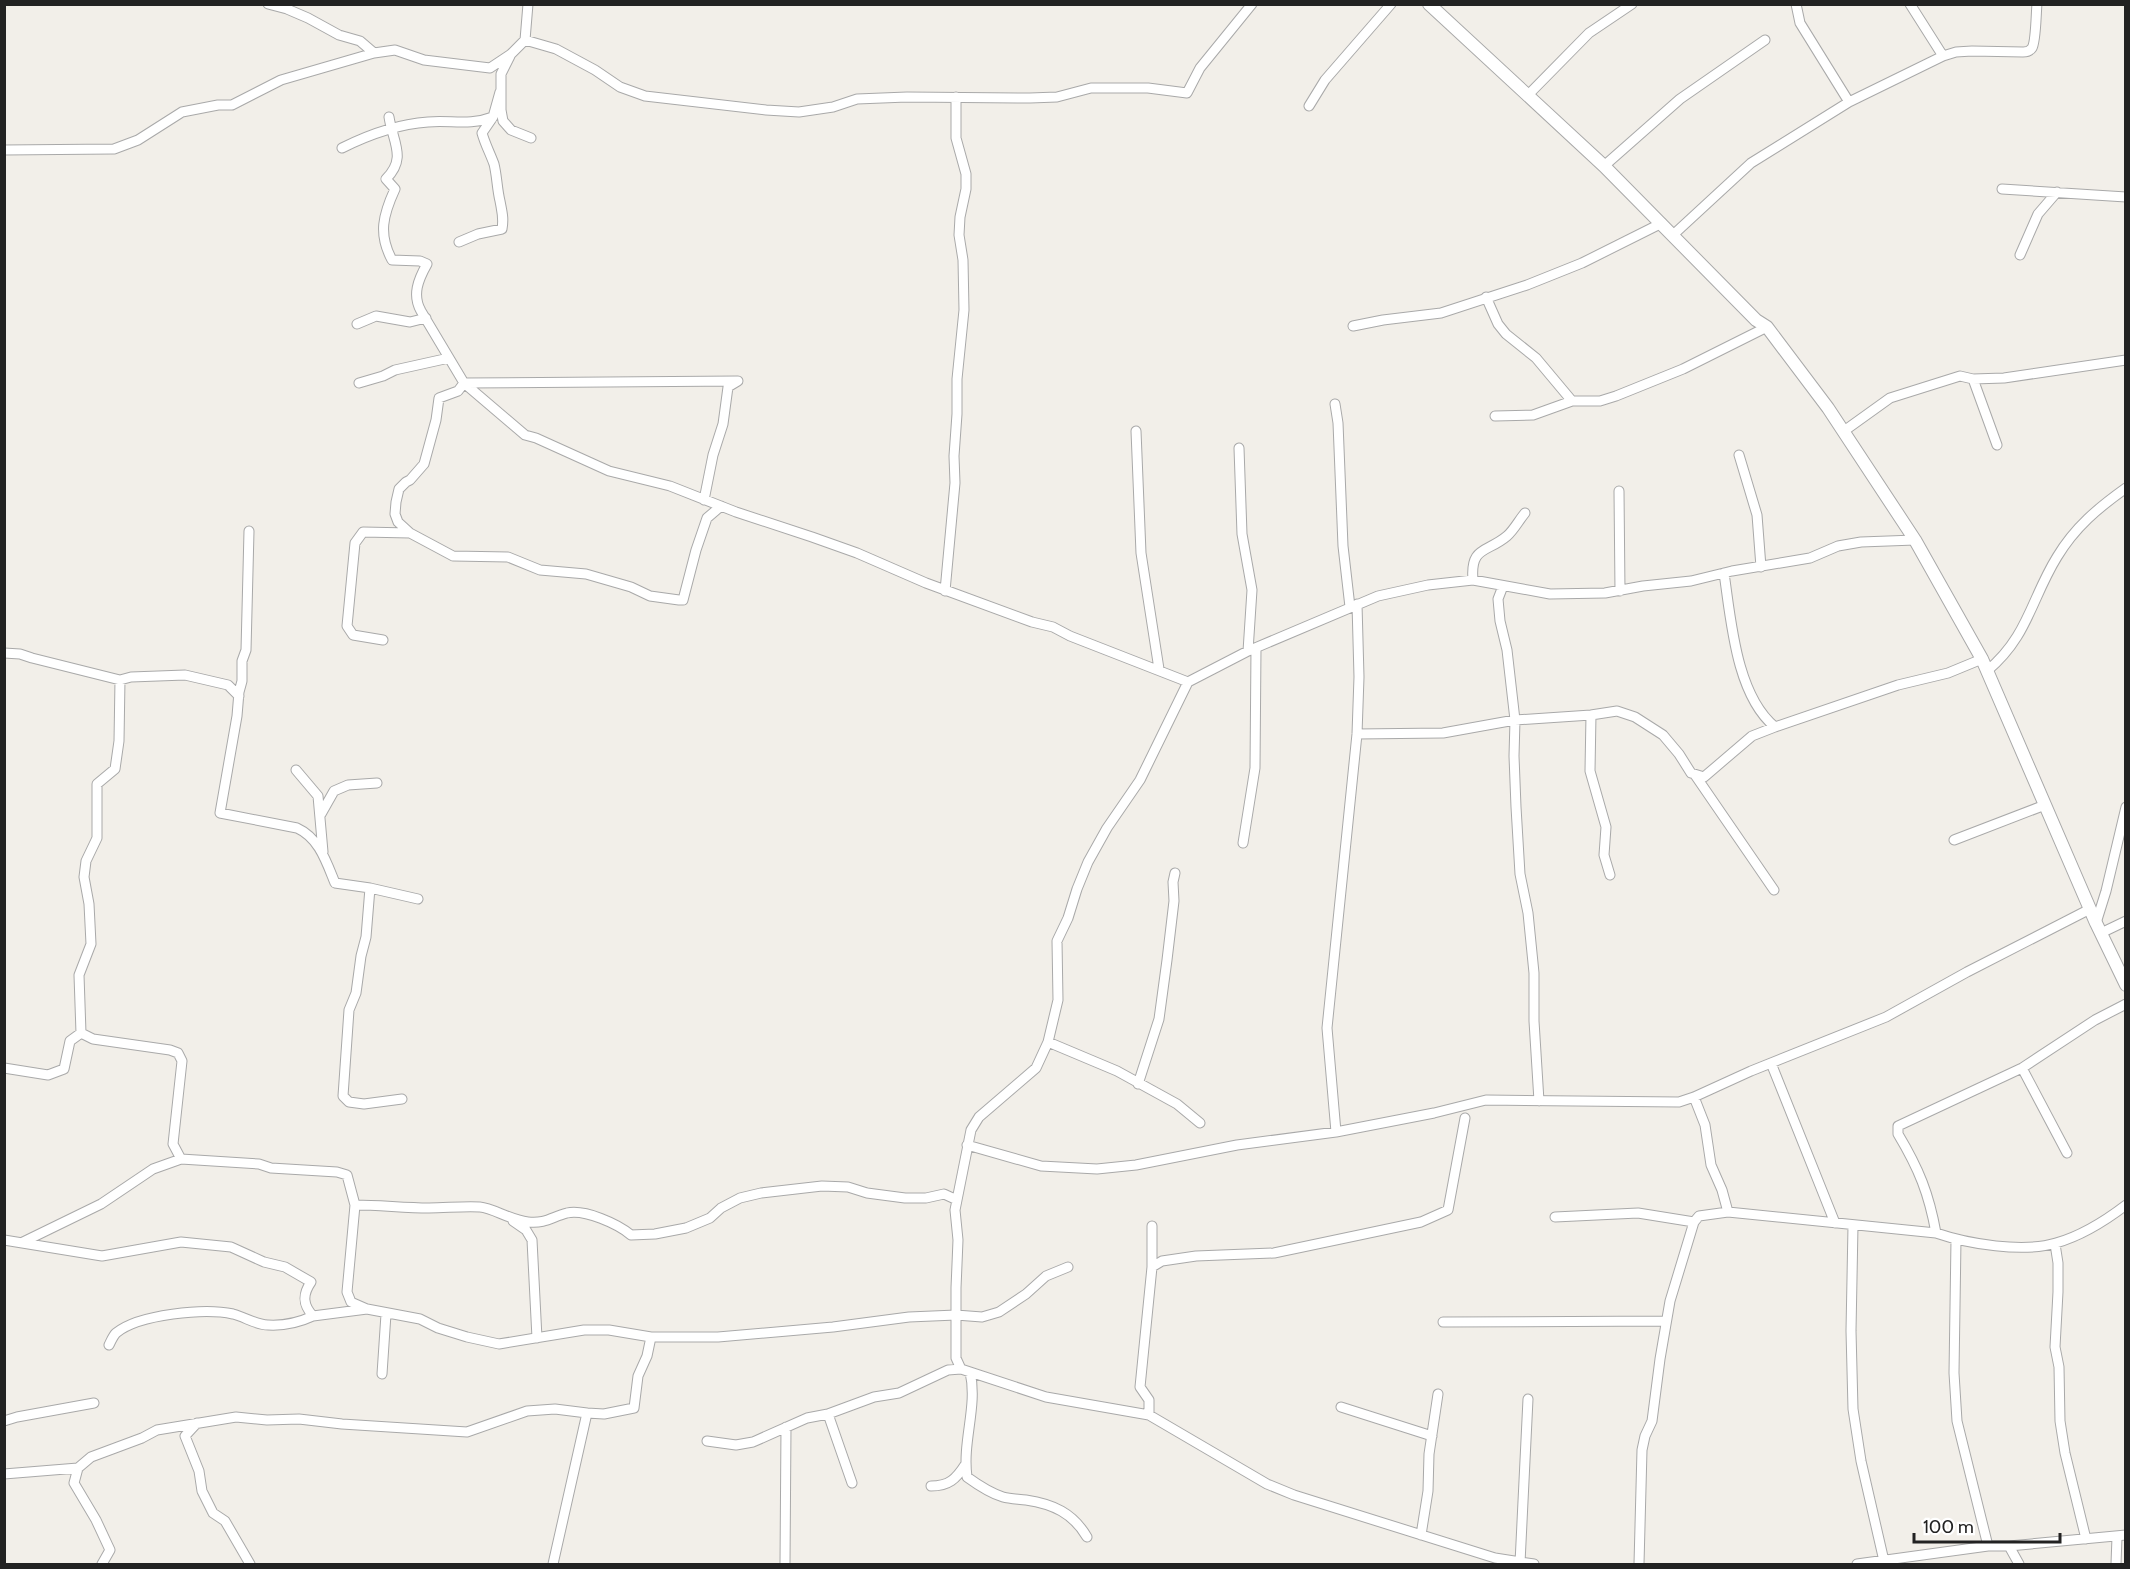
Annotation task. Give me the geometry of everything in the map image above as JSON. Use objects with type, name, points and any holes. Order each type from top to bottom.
[{"type":"street","points":[[268,4],[287,9],[339,35],[360,41],[374,53]]},
{"type":"street","points":[[528,4],[525,40],[512,54],[501,74],[500,92],[503,121],[511,130],[531,138]]},
{"type":"street","points":[[525,40],[556,49],[595,70],[620,87],[645,96],[799,112],[833,107],[857,99],[1039,98],[1057,97],[1091,88],[1148,88],[1187,93],[1200,68],[1252,4]]},
{"type":"street","points":[[1309,106],[1325,80],[1391,4]]},
{"type":"street","points":[[1429,4],[1604,166],[1756,320],[1767,327],[1844,431],[1915,540],[1984,665],[2090,909],[2126,985]]},
{"type":"street","points":[[1527,96],[1589,33],[1632,4]]},
{"type":"street","points":[[1796,4],[1800,23],[1849,102]]},
{"type":"street","points":[[1910,4],[1943,56]]},
{"type":"street","points":[[1673,235],[1751,163],[1849,102],[1943,56],[1956,52],[2030,51],[2037,4]]},
{"type":"street","points":[[1604,166],[1680,99],[1766,40]]},
{"type":"street","points":[[4,150],[114,149],[138,140],[182,112],[218,105],[232,105],[280,80],[374,53],[395,50],[424,60],[490,68],[512,54]]},
{"type":"street","points":[[459,242],[478,234],[501,229],[504,219],[493,162],[482,133],[493,117],[500,92]]},
{"type":"street","points":[[945,591],[955,483],[957,379],[964,310],[963,260],[959,235],[966,174],[956,138],[956,97]]},
{"type":"street","points":[[389,117],[398,156],[397,166],[386,179],[395,189],[384,218],[383,242],[392,260],[420,261],[427,264],[415,293],[416,302],[464,383],[525,435],[609,471],[670,486],[857,553],[945,591],[1032,622],[1053,627],[1070,636],[1188,682]]},
{"type":"street","points":[[342,148],[391,129],[427,122],[462,124],[479,122],[493,117]]},
{"type":"street","points":[[2002,189],[2126,197]]},
{"type":"street","points":[[2020,255],[2038,214],[2057,192]]},
{"type":"street","points":[[1353,326],[1441,313],[1527,285],[1662,224]]},
{"type":"street","points":[[1486,297],[1498,324],[1506,334],[1536,358],[1572,401]]},
{"type":"street","points":[[357,324],[376,316],[411,322],[426,318]]},
{"type":"street","points":[[1496,416],[1533,415],[1572,401],[1600,400],[1616,396],[1683,369],[1767,327]]},
{"type":"street","points":[[359,383],[395,370],[449,358]]},
{"type":"street","points":[[1844,431],[1890,398],[1960,376],[1973,379],[2004,378],[2126,360]]},
{"type":"street","points":[[1973,379],[1997,445]]},
{"type":"street","points":[[464,383],[738,381],[728,387],[723,424],[713,455],[704,500]]},
{"type":"street","points":[[464,383],[459,391],[439,398],[436,420],[424,464],[399,489],[395,514],[398,522],[410,533],[453,556],[508,557],[540,570],[586,574],[624,585],[650,596],[683,600],[707,518],[721,506]]},
{"type":"street","points":[[1335,404],[1338,423],[1343,546],[1354,606],[1359,677],[1357,734],[1327,1028],[1336,1132]]},
{"type":"street","points":[[1136,431],[1141,553],[1159,669]]},
{"type":"street","points":[[1239,448],[1242,534],[1252,590],[1255,768],[1243,843]]},
{"type":"street","points":[[1739,455],[1757,515],[1761,567]]},
{"type":"street","points":[[1695,775],[1704,777],[1752,736],[1775,727],[1898,685],[1984,665],[2003,656],[2021,632],[2056,558],[2068,540],[2092,513],[2126,488]]},
{"type":"street","points":[[1619,492],[1620,591]]},
{"type":"street","points":[[1473,580],[1472,564],[1477,555],[1508,536],[1525,513]]},
{"type":"street","points":[[249,531],[246,650],[242,661],[242,681],[238,696],[237,716],[220,813],[297,828],[308,834],[323,854],[335,883],[418,899]]},
{"type":"street","points":[[383,640],[353,635],[347,626],[355,543],[363,532],[410,533]]},
{"type":"street","points":[[948,1370],[956,1358],[957,1200],[971,1130],[979,1117],[1036,1068],[1048,1042],[1058,1000],[1057,941],[1068,918],[1077,889],[1088,862],[1107,828],[1140,780],[1188,682],[1252,650],[1378,596],[1428,585],[1473,580],[1550,594],[1620,591],[1691,581],[1810,558],[1838,546],[1862,542],[1915,540]]},
{"type":"street","points":[[1724,573],[1732,625],[1750,695],[1775,727]]},
{"type":"street","points":[[1503,586],[1498,599],[1500,621],[1507,650],[1515,720],[1516,807],[1521,874],[1533,964],[1539,1101]]},
{"type":"street","points":[[4,653],[21,654],[120,680],[131,677],[185,675],[228,685],[238,696]]},
{"type":"street","points":[[81,1033],[79,975],[91,944],[89,904],[84,877],[86,861],[97,838],[97,784],[115,768],[119,741],[120,680]]},
{"type":"street","points":[[1357,734],[1443,733],[1515,720],[1591,716],[1617,711],[1635,717],[1652,727],[1671,743],[1774,890]]},
{"type":"street","points":[[1591,716],[1590,771],[1606,827],[1604,855],[1610,875]]},
{"type":"street","points":[[296,770],[318,796],[323,854]]},
{"type":"street","points":[[321,814],[334,791],[348,785],[377,783]]},
{"type":"street","points":[[1954,840],[2044,805]]},
{"type":"street","points":[[2099,928],[2126,807]]},
{"type":"street","points":[[1138,1084],[1159,1019],[1174,902],[1175,873]]},
{"type":"street","points":[[370,888],[366,937],[356,993],[349,1010],[344,1096],[348,1102],[364,1104],[402,1099]]},
{"type":"street","points":[[967,1145],[1041,1166],[1096,1169],[1136,1165],[1237,1145],[1336,1132],[1434,1113],[1486,1100],[1679,1102],[1886,1017],[1967,972],[2090,909]]},
{"type":"street","points":[[2099,928],[2126,921]]},
{"type":"street","points":[[1936,1233],[1932,1207],[1925,1185],[1898,1134],[1898,1126],[2022,1068],[2095,1020],[2126,1004]]},
{"type":"street","points":[[4,1068],[48,1075],[64,1069],[70,1041],[81,1033]]},
{"type":"street","points":[[81,1033],[93,1039],[170,1050],[177,1053],[182,1061],[174,1144],[181,1159]]},
{"type":"street","points":[[1048,1042],[1106,1066],[1177,1104],[1200,1123]]},
{"type":"street","points":[[1771,1063],[1835,1223]]},
{"type":"street","points":[[2022,1068],[2067,1153]]},
{"type":"street","points":[[1694,1097],[1705,1125],[1711,1165],[1722,1190],[1728,1212]]},
{"type":"street","points":[[1152,1267],[1162,1261],[1274,1252],[1421,1222],[1448,1210],[1465,1118]]},
{"type":"street","points":[[20,1243],[102,1204],[153,1169],[181,1159],[259,1164],[271,1168],[347,1175],[355,1205],[348,1292],[351,1302],[367,1310],[420,1319],[438,1328],[499,1344],[584,1330],[609,1330],[651,1337],[718,1337],[833,1328],[909,1317],[956,1315],[982,1317],[999,1312],[1026,1294],[1046,1276],[1068,1267]]},
{"type":"street","points":[[511,1220],[546,1222],[569,1212],[596,1216],[620,1225],[631,1234],[655,1234],[678,1230],[710,1218],[721,1208],[740,1198],[822,1185],[848,1187],[867,1193],[905,1198],[944,1194],[957,1200]]},
{"type":"street","points":[[355,1205],[427,1208],[482,1207],[511,1220],[526,1230],[532,1240],[537,1338]]},
{"type":"street","points":[[1639,1564],[1642,1450],[1652,1421],[1666,1321],[1694,1222],[1700,1216],[1728,1212],[1936,1233],[1956,1240],[2028,1247],[2055,1244],[2092,1228],[2126,1205]]},
{"type":"street","points":[[1555,1218],[1638,1213],[1694,1222]]},
{"type":"street","points":[[1149,1415],[1149,1400],[1140,1387],[1141,1358],[1152,1267],[1152,1226]]},
{"type":"street","points":[[1853,1226],[1851,1331],[1853,1409],[1861,1461],[1889,1562]]},
{"type":"street","points":[[4,1240],[102,1256],[181,1242],[231,1247],[264,1262],[285,1267],[311,1282],[305,1290],[305,1307],[313,1316]]},
{"type":"street","points":[[1956,1240],[1954,1373],[1957,1421],[1988,1546]]},
{"type":"street","points":[[2055,1244],[2058,1263],[2055,1347],[2059,1367],[2060,1421],[2065,1453],[2086,1539]]},
{"type":"street","points":[[109,1345],[116,1333],[149,1318],[172,1314],[199,1311],[232,1314],[266,1325],[294,1324],[313,1316],[367,1310]]},
{"type":"street","points":[[382,1374],[386,1314]]},
{"type":"street","points":[[1443,1322],[1666,1321]]},
{"type":"street","points":[[102,1564],[110,1550],[96,1520],[74,1483],[78,1468],[91,1457],[157,1430],[236,1418],[299,1419],[468,1432],[539,1410],[604,1414],[634,1408],[638,1376],[647,1356],[651,1337]]},
{"type":"street","points":[[956,1358],[965,1370],[973,1388],[965,1465],[967,1477],[978,1485],[1004,1497],[1058,1508],[1074,1518],[1087,1537]]},
{"type":"street","points":[[707,1441],[744,1444],[807,1418],[828,1414],[874,1397],[899,1393],[948,1370],[965,1370],[1046,1397],[1149,1415],[1267,1484],[1294,1496],[1495,1558],[1526,1564],[1528,1399]]},
{"type":"street","points":[[1421,1535],[1438,1394]]},
{"type":"street","points":[[4,1421],[94,1403]]},
{"type":"street","points":[[1341,1407],[1432,1436]]},
{"type":"street","points":[[553,1564],[587,1413]]},
{"type":"street","points":[[828,1414],[852,1483]]},
{"type":"street","points":[[196,1423],[184,1436],[199,1471],[202,1491],[213,1513],[225,1521],[250,1564]]},
{"type":"street","points":[[785,1564],[786,1427]]},
{"type":"street","points":[[932,1486],[949,1484],[965,1465]]},
{"type":"street","points":[[4,1474],[78,1468]]},
{"type":"street","points":[[1857,1564],[1889,1562],[1988,1546],[2121,1536],[2116,1564]]},
{"type":"street","points":[[2019,1563],[2028,1544]]},
{"type":"street","points":[[2009,1546],[2019,1563]]}]
